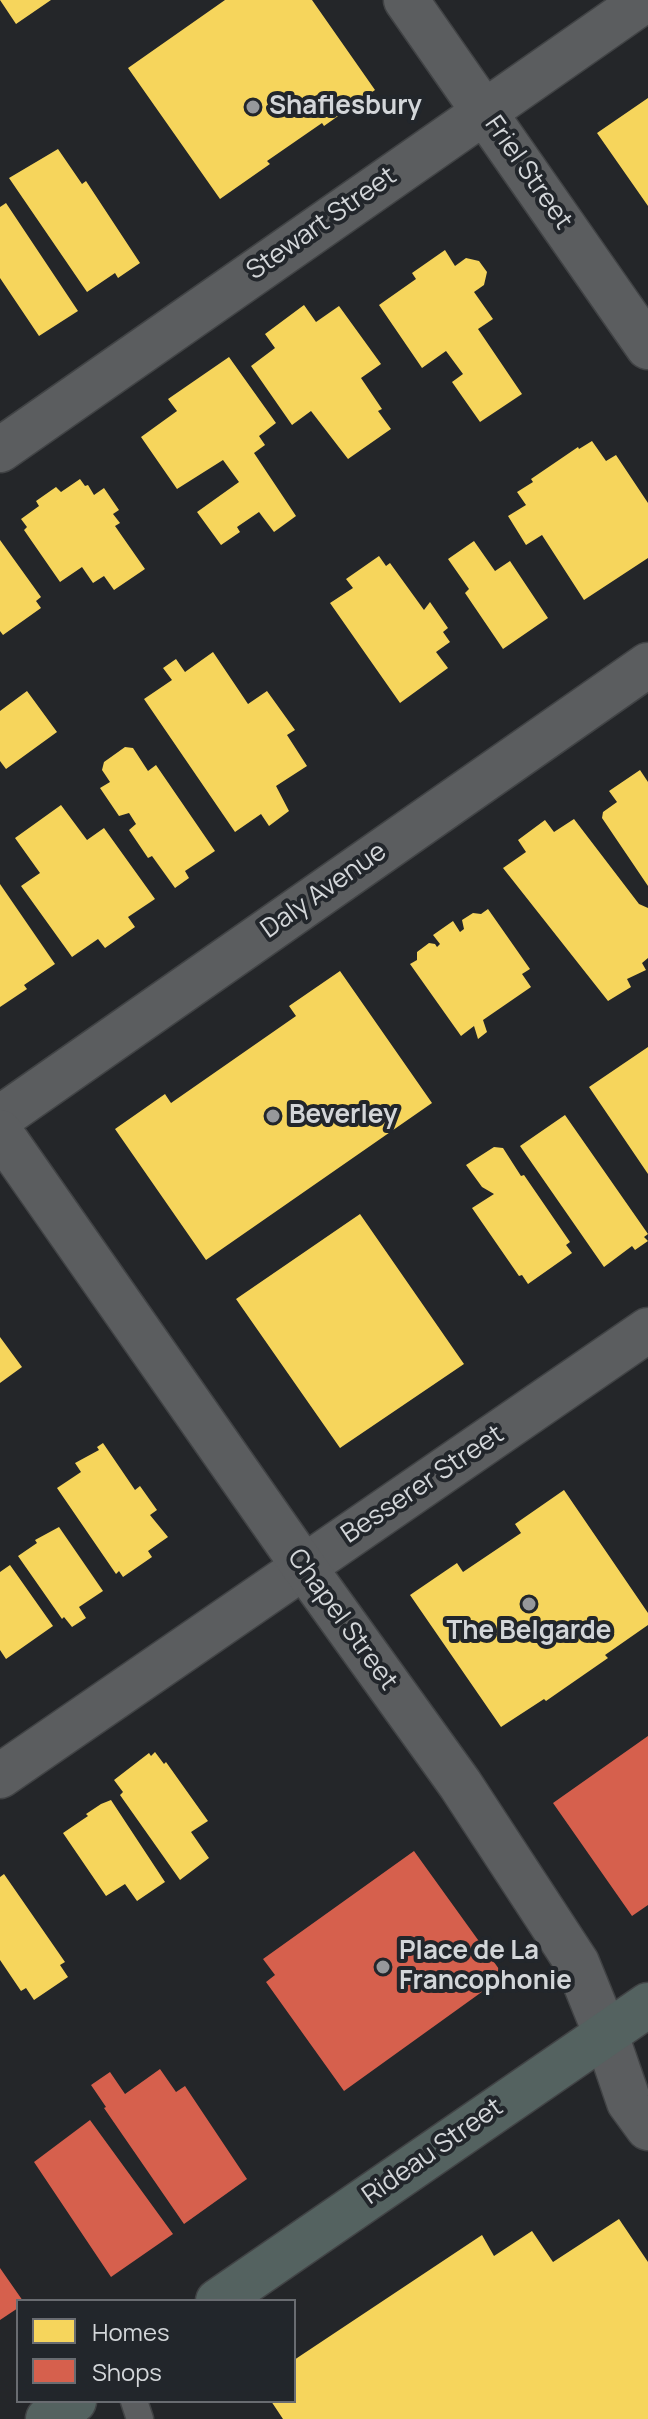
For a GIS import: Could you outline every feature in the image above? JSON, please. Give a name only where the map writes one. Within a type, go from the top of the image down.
[{"type":"main road","name":"Rideau Street","points":[[221,2299],[648,2005]]},
{"type":"main road","points":[[48,2419],[71,2403]]},
{"type":"street","name":"Friel Street","points":[[406,0],[648,347]]},
{"type":"street","name":"Stewart Street","points":[[0,450],[645,0]]},
{"type":"street","name":"Daly Avenue","points":[[0,1118],[648,665]]},
{"type":"street","name":"Chapel Street","points":[[0,1132],[460,1784],[569,1950],[605,2032],[629,2102],[648,2128]]},
{"type":"street","name":"Besserer Street","points":[[0,1776],[648,1330]]},
{"type":"building: Homes","points":[[0,0],[51,0],[16,24]]},
{"type":"building: Homes","name":"Shaflesbury","points":[[225,0],[312,0],[375,90],[267,161],[270,164],[220,199],[128,68]]},
{"type":"building: Homes","points":[[648,98],[648,206],[597,133]]},
{"type":"building: Homes","points":[[58,149],[82,184],[86,181],[140,263],[118,278],[115,273],[87,292],[9,178]]},
{"type":"building: Homes","points":[[6,203],[78,311],[39,336],[0,278],[0,207]]},
{"type":"building: Homes","points":[[445,250],[455,266],[466,258],[479,261],[487,272],[484,285],[474,292],[493,319],[478,329],[522,394],[480,422],[452,382],[463,374],[446,351],[422,368],[379,305],[416,279],[412,273]]},
{"type":"building: Homes","points":[[304,305],[316,322],[339,306],[381,364],[361,378],[391,429],[348,459],[311,411],[292,425],[251,366],[275,348],[265,334]]},
{"type":"building: Homes","points":[[229,357],[276,423],[259,436],[265,445],[254,453],[296,516],[274,532],[259,512],[237,527],[240,532],[221,545],[197,512],[239,482],[223,460],[177,489],[141,437],[177,411],[168,399]]},
{"type":"building: Homes","points":[[592,441],[606,461],[616,455],[648,503],[648,558],[584,600],[542,535],[526,545],[508,516],[526,505],[517,492],[533,482],[531,479]]},
{"type":"building: Homes","points":[[80,479],[94,495],[104,488],[119,510],[113,514],[120,523],[115,526],[145,569],[114,590],[104,576],[93,583],[82,567],[60,582],[24,530],[27,527],[21,519],[39,506],[36,501],[56,487],[61,492]]},
{"type":"building: Homes","points":[[0,540],[41,597],[36,601],[41,608],[3,635],[0,631]]},
{"type":"building: Homes","points":[[474,541],[495,571],[510,561],[548,618],[503,649],[465,593],[469,589],[448,559]]},
{"type":"building: Homes","points":[[379,556],[386,566],[390,563],[424,610],[430,602],[448,628],[443,632],[450,642],[436,652],[448,668],[400,703],[330,603],[353,588],[346,579]]},
{"type":"building: Homes","points":[[213,652],[248,704],[267,691],[295,730],[287,735],[307,766],[276,786],[289,811],[269,826],[261,814],[235,832],[144,699],[172,680],[163,668],[176,659],[185,672]]},
{"type":"building: Homes","points":[[27,691],[57,732],[6,769],[0,761],[0,711]]},
{"type":"building: Homes","points":[[125,747],[133,748],[148,771],[156,765],[215,851],[185,871],[189,878],[175,888],[152,856],[148,858],[129,830],[136,824],[129,813],[119,816],[100,788],[110,782],[102,770],[104,762]]},
{"type":"building: Homes","points":[[640,770],[648,782],[648,886],[602,818],[603,812],[617,802],[609,791]]},
{"type":"building: Homes","points":[[61,805],[87,840],[104,828],[155,899],[128,917],[135,927],[105,948],[98,939],[72,957],[21,886],[40,873],[15,838]]},
{"type":"building: Homes","points":[[574,819],[639,904],[648,908],[648,958],[642,963],[646,970],[627,979],[631,987],[608,1001],[503,868],[526,852],[518,840],[545,820],[554,832]]},
{"type":"building: Homes","points":[[0,884],[55,964],[24,985],[27,989],[0,1007]]},
{"type":"building: Homes","points":[[488,909],[530,969],[522,974],[531,987],[483,1020],[487,1032],[478,1039],[474,1026],[461,1036],[410,964],[417,960],[417,952],[429,943],[437,947],[440,944],[433,935],[453,921],[460,932],[464,929],[462,920]]},
{"type":"building: Homes","name":"Beverley","points":[[340,971],[432,1103],[206,1260],[115,1129],[165,1094],[171,1103],[296,1016],[289,1006]]},
{"type":"building: Homes","points":[[648,1047],[648,1174],[589,1087]]},
{"type":"building: Homes","points":[[565,1115],[648,1234],[644,1237],[648,1241],[635,1250],[632,1246],[604,1267],[520,1146]]},
{"type":"building: Homes","points":[[494,1147],[503,1148],[570,1242],[566,1245],[572,1253],[528,1284],[522,1275],[519,1276],[472,1208],[494,1194],[482,1187],[466,1165]]},
{"type":"building: Homes","points":[[360,1214],[464,1364],[340,1448],[236,1299]]},
{"type":"building: Homes","points":[[0,1337],[22,1367],[0,1383]]},
{"type":"building: Homes","points":[[103,1443],[135,1490],[140,1486],[157,1510],[150,1515],[168,1537],[148,1551],[152,1557],[123,1577],[119,1571],[116,1574],[57,1488],[81,1472],[75,1463],[99,1450],[97,1447]]},
{"type":"building: Homes","name":"The Belgarde","points":[[564,1490],[648,1613],[648,1625],[605,1655],[608,1658],[546,1701],[544,1699],[501,1727],[410,1595],[457,1563],[463,1572],[521,1533],[515,1524]]},
{"type":"building: Homes","points":[[59,1527],[103,1591],[79,1607],[86,1618],[72,1627],[64,1617],[62,1619],[18,1556],[37,1543],[35,1540]]},
{"type":"building: Homes","points":[[10,1565],[53,1626],[6,1659],[0,1650],[0,1572]]},
{"type":"building: Homes","points":[[155,1752],[164,1764],[166,1762],[208,1821],[191,1832],[209,1858],[180,1880],[120,1795],[123,1792],[114,1780],[149,1753],[151,1756]]},
{"type":"building: Homes","points":[[111,1800],[165,1882],[137,1901],[125,1884],[106,1896],[63,1833],[88,1816],[86,1814]]},
{"type":"building: Homes","points":[[4,1874],[65,1962],[60,1965],[68,1977],[34,2000],[26,1988],[21,1991],[0,1960],[0,1877]]},
{"type":"building: Homes","points":[[619,2219],[648,2262],[648,2419],[283,2419],[272,2403],[296,2403],[296,2359],[482,2235],[494,2256],[532,2231],[553,2262]]},
{"type":"building: Shops","points":[[648,1736],[648,1905],[632,1916],[553,1803]]},
{"type":"building: Shops","name":"Place de La Francophonie","points":[[414,1851],[504,1976],[344,2091],[266,1982],[275,1975],[263,1959]]},
{"type":"building: Shops","points":[[160,2069],[176,2092],[185,2086],[247,2179],[184,2224],[91,2085],[110,2072],[125,2094]]},
{"type":"building: Shops","points":[[90,2120],[173,2234],[111,2277],[34,2162]]},
{"type":"building: Shops","points":[[0,2268],[22,2299],[16,2299],[16,2309],[0,2320]]},
{"type":"place","name":"Shaflesbury","points":[[253,107]]},
{"type":"place","name":"Beverley","points":[[273,1116]]},
{"type":"place","name":"The Belgarde","points":[[529,1604]]},
{"type":"place","name":"Place de La Francophonie","points":[[383,1967]]}]
